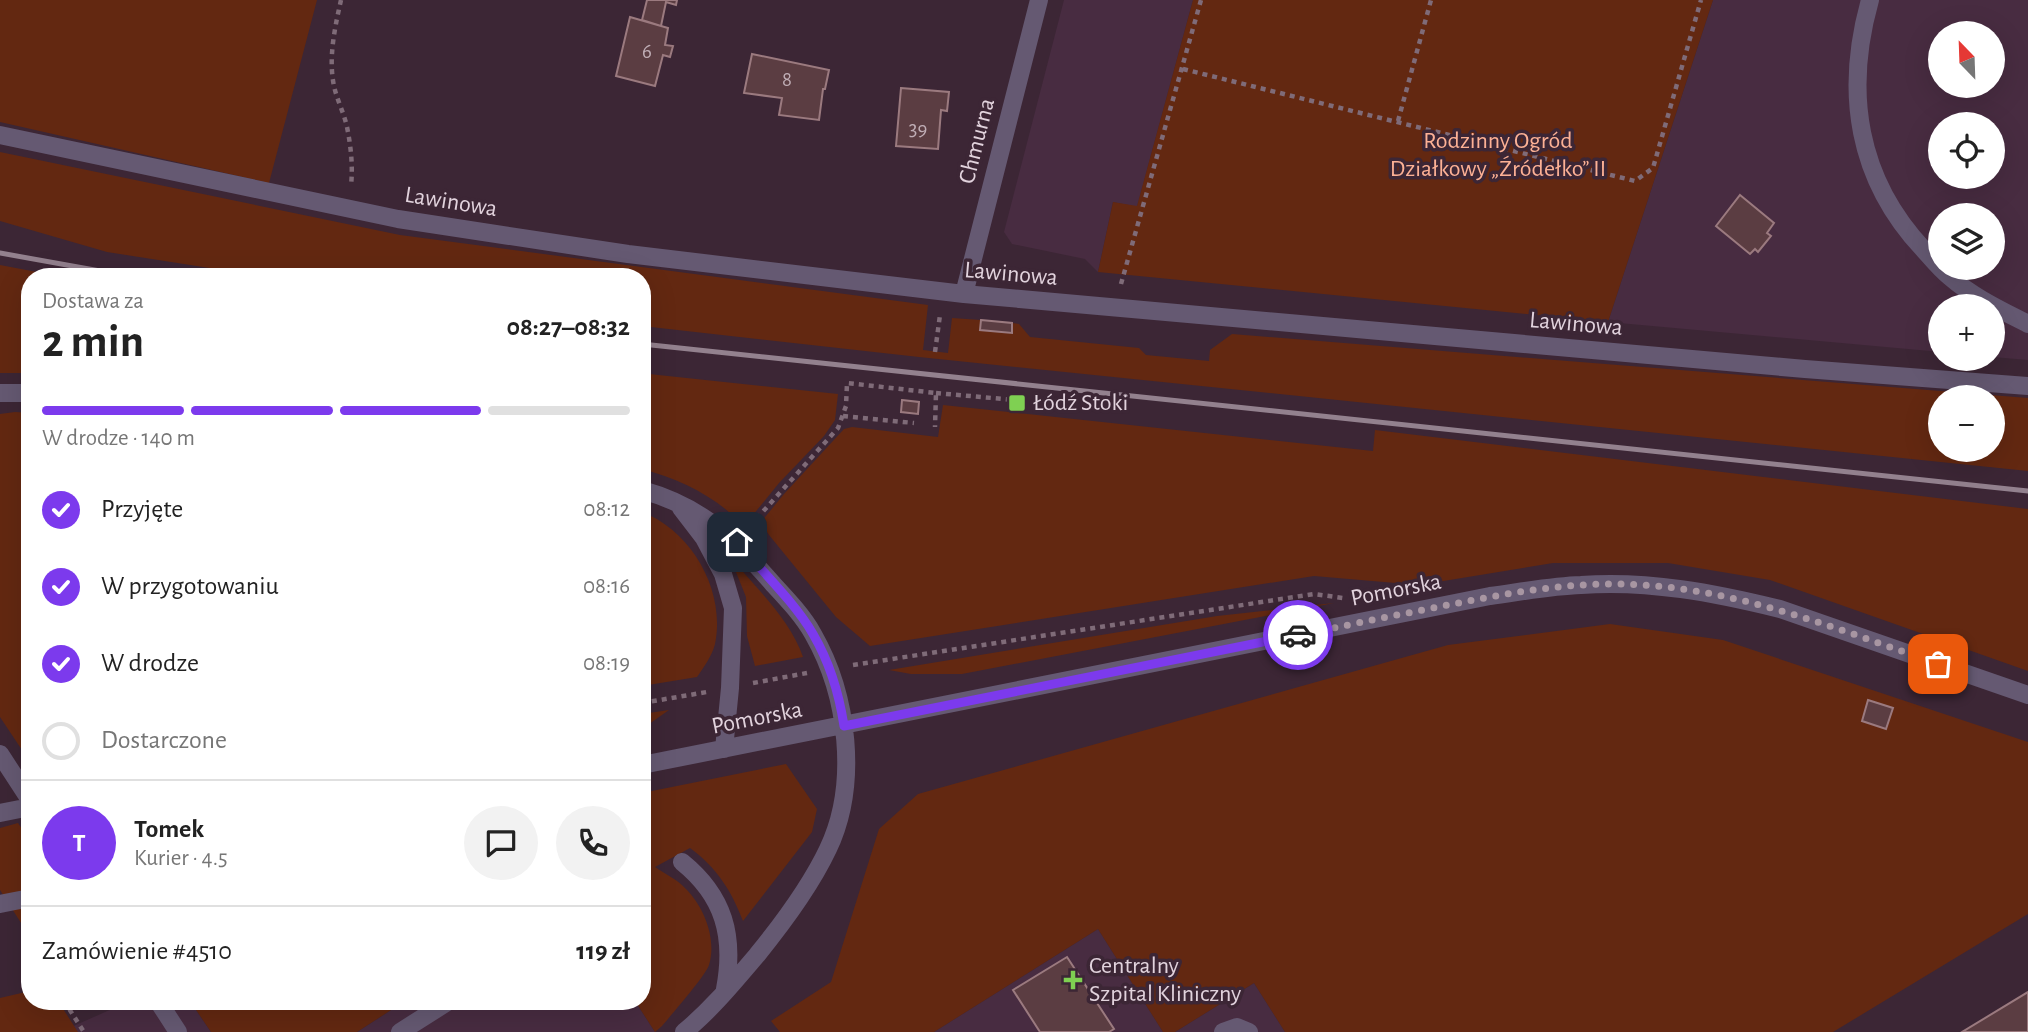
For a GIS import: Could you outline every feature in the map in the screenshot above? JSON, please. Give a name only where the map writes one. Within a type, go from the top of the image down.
[{"type":"street","name":"Chmurna","points":[[964,294],[1039,0]]},
{"type":"street","points":[[1870,0],[1862,29],[1856,72],[1859,117],[1867,157],[1885,198],[1911,236],[1949,276],[1985,302],[2028,324]]},
{"type":"street","name":"Lawinowa","points":[[0,135],[398,219],[628,254],[964,294],[1805,369],[2028,386]]},
{"type":"street","points":[[0,393],[21,393]]},
{"type":"street","points":[[651,493],[676,502],[711,520],[737,542],[812,632],[830,668],[840,698],[844,726],[840,813],[829,847],[810,881],[772,936],[724,993],[684,1032]]},
{"type":"street","points":[[676,502],[704,538],[723,574],[733,608],[730,688],[724,749]]},
{"type":"street","name":"Pomorska","points":[[651,763],[1477,599],[1583,584],[1662,587],[1751,602],[2028,695]]},
{"type":"street","points":[[0,754],[21,786]]},
{"type":"street","points":[[0,813],[21,809]]},
{"type":"street","points":[[682,862],[698,876],[710,892],[720,908],[726,926],[729,969],[724,993]]},
{"type":"street","points":[[0,904],[21,900]]},
{"type":"street","points":[[164,1010],[178,1032]]},
{"type":"street","points":[[400,1032],[435,1010]]},
{"type":"street","points":[[1223,1032],[1237,1027],[1249,1032]]},
{"type":"path","points":[[341,0],[332,60],[334,85],[346,126],[353,166],[349,208]]},
{"type":"path","points":[[1115,308],[1201,0]]},
{"type":"path","points":[[1398,121],[1431,0]]},
{"type":"path","points":[[1183,69],[1635,181],[1653,167],[1701,0]]},
{"type":"path","points":[[737,542],[838,428],[843,416],[847,383],[1026,401]]},
{"type":"path","points":[[935,427],[936,393]]},
{"type":"path","points":[[843,416],[914,423]]},
{"type":"path","points":[[651,701],[830,668],[1314,594],[1356,600]]},
{"type":"path","points":[[70,1010],[84,1032]]},
{"type":"shaded area","points":[[1064,0],[1193,0],[1137,207],[1113,202],[1098,272],[1085,259],[1012,244],[1004,232]]},
{"type":"shaded area","points":[[1713,0],[2028,0],[2028,360],[2005,358],[2005,294],[1928,294],[1928,351],[1608,322]]},
{"type":"shaded area","name":"Centralny Szpital Kliniczny","points":[[1098,929],[1163,1032],[934,1032]]},
{"type":"shaded area","name":"Centralny Szpital Kliniczny","points":[[1254,983],[1285,1032],[1175,1032]]},
{"type":"shaded area","points":[[110,1010],[196,1010],[211,1032],[60,1032]]},
{"type":"shaded area","points":[[391,1010],[641,1010],[655,1032],[357,1032]]},
{"type":"green space","points":[[0,0],[317,0],[269,183],[0,122]]},
{"type":"green space","name":"Rodzinny Ogród Działkowy „Źródełko” II","points":[[1193,0],[1713,0],[1608,322],[1098,272],[1113,202],[1137,206]]},
{"type":"green space","points":[[0,152],[400,235],[649,268],[210,268],[107,252],[0,221]]},
{"type":"green space","points":[[0,265],[21,269],[21,373],[0,373]]},
{"type":"green space","points":[[651,268],[928,305],[923,350],[948,353],[952,318],[981,320],[980,329],[1012,332],[1012,323],[1019,324],[1030,337],[1139,348],[1146,355],[1209,361],[1210,350],[1232,334],[1928,390],[1928,461],[651,327]]},
{"type":"green space","points":[[651,374],[838,394],[835,420],[824,436],[779,483],[744,526],[710,498],[671,478],[651,472]]},
{"type":"green space","points":[[2005,396],[2028,398],[2028,471],[1940,462],[2005,462]]},
{"type":"green space","points":[[943,405],[1373,451],[1375,430],[2028,509],[2028,671],[1770,580],[1668,563],[1553,563],[1419,585],[1314,576],[870,646],[836,617],[761,522],[844,429],[852,427],[938,437]]},
{"type":"green space","points":[[21,412],[21,748],[0,717],[0,414]]},
{"type":"green space","points":[[651,516],[676,533],[690,548],[710,584],[717,624],[715,644],[697,677],[651,685]]},
{"type":"green space","points":[[730,557],[781,617],[803,657],[755,666],[747,636],[746,597]]},
{"type":"green space","points":[[1334,603],[962,674],[911,674],[889,670],[1217,616]]},
{"type":"green space","points":[[1610,624],[1723,640],[2028,742],[2028,914],[1833,1032],[1285,1032],[1254,983],[1175,1032],[1163,1032],[1098,929],[934,1032],[780,1032],[771,1021],[831,982],[879,829],[918,794],[1448,645]]},
{"type":"green space","points":[[669,710],[651,723],[651,713]]},
{"type":"green space","points":[[786,764],[817,809],[812,832],[743,921],[722,880],[708,863],[690,848],[655,867],[679,882],[698,905],[710,934],[711,955],[707,970],[655,1032],[641,1010],[651,1010],[651,791]]},
{"type":"green space","points":[[18,823],[21,828],[21,923],[0,890],[0,828]]},
{"type":"green space","points":[[21,993],[21,1010],[64,1010],[78,1032],[0,1032],[0,998]]},
{"type":"green space","points":[[196,1010],[391,1010],[357,1032],[211,1032]]},
{"type":"building","points":[[647,0],[677,0],[676,5],[666,2],[661,26],[642,20]]},
{"type":"building","points":[[630,17],[668,28],[665,45],[673,46],[670,57],[663,55],[655,86],[616,76]]},
{"type":"building","points":[[752,54],[829,70],[823,89],[819,120],[779,115],[782,98],[744,93]]},
{"type":"building","points":[[901,88],[949,92],[947,111],[941,110],[938,149],[896,146]]},
{"type":"building","points":[[1740,195],[1774,223],[1767,233],[1771,236],[1758,252],[1755,249],[1750,254],[1716,226]]},
{"type":"building","points":[[981,320],[1012,323],[1012,333],[980,330]]},
{"type":"building","points":[[902,400],[919,402],[918,414],[901,412]]},
{"type":"building","points":[[1868,700],[1893,708],[1886,729],[1862,721]]},
{"type":"building","points":[[1067,957],[1114,1029],[1109,1032],[1040,1032],[1013,990]]},
{"type":"building","points":[[2028,992],[2028,1032],[1962,1032]]},
{"type":"railway","points":[[0,253],[83,268]]},
{"type":"railway","points":[[651,345],[2028,491]]},
{"type":"way so far","points":[[1298,635],[1523,591],[1583,584],[1623,584],[1692,591],[1751,602],[1938,664]]},
{"type":"place","name":"Łódź Stoki","points":[[1017,403]]},
{"type":"place","name":"Centralny Szpital Kliniczny","points":[[1073,980]]},
{"type":"route","points":[[737,542],[812,632],[830,668],[840,698],[844,726],[1298,635]]}]
